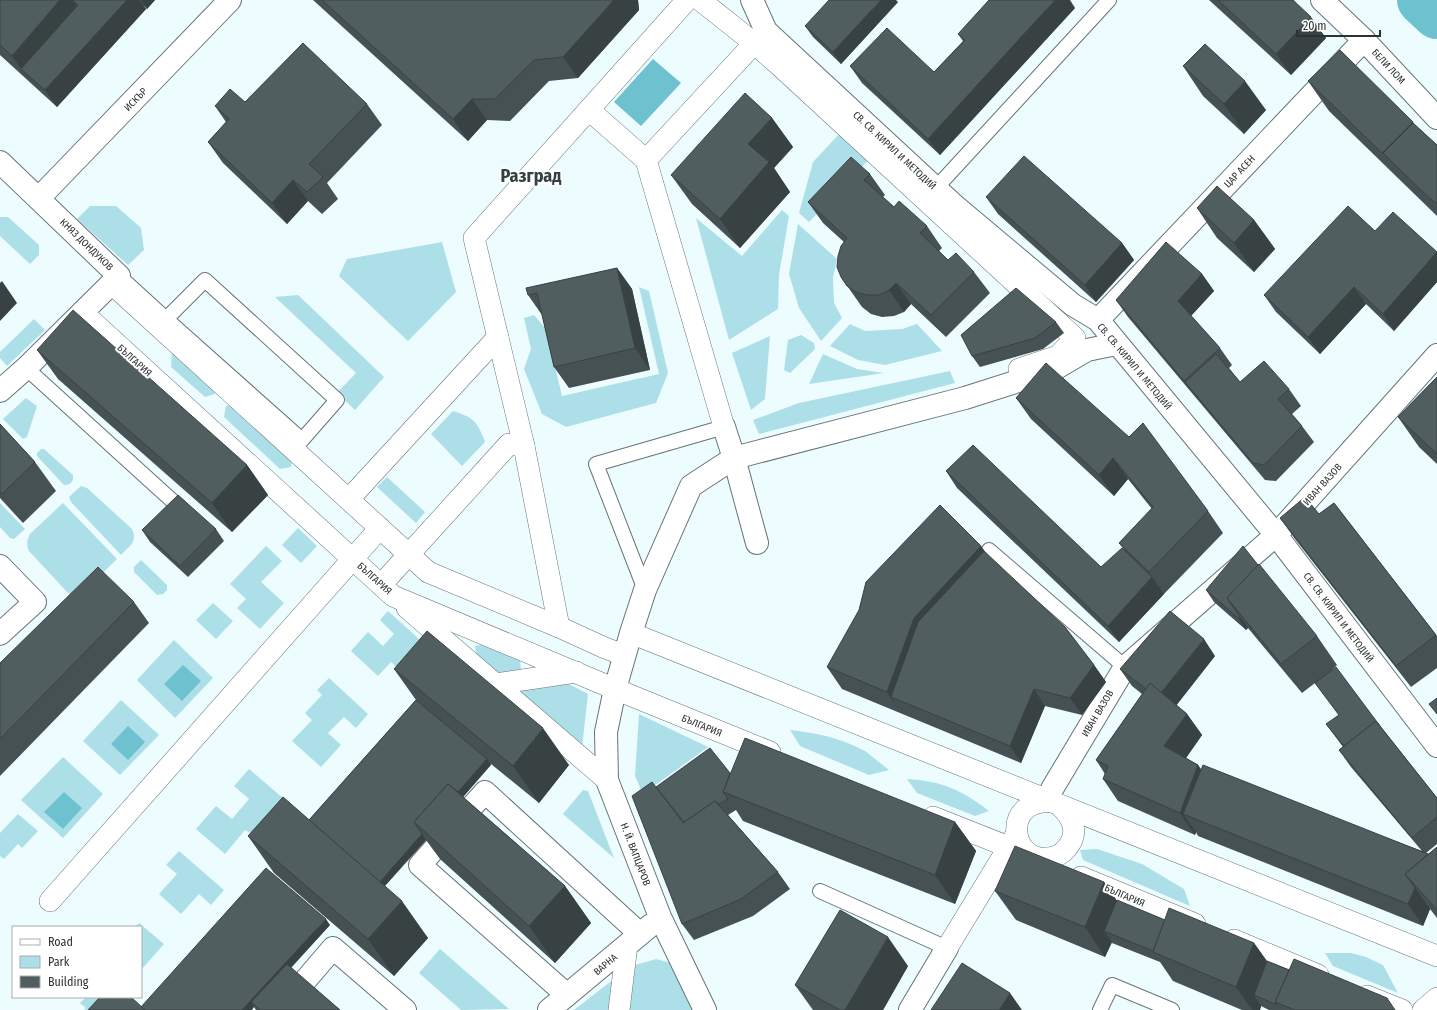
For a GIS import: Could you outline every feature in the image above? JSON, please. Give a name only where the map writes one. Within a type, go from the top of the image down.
[{"type":"street","name":"ИСКЪР","points":[[39,198],[230,0]]},
{"type":"street","points":[[558,627],[524,446],[474,238],[687,0]]},
{"type":"street","points":[[700,0],[760,37],[843,124],[1075,338],[1058,356],[1020,369]]},
{"type":"street","name":"СВ. СВ. КИРИЛ И МЕТОДИЙ","points":[[752,0],[760,37],[1073,305],[1098,320],[1116,344],[1276,535],[1437,746]]},
{"type":"street","name":"БЕЛИ ЛОМ","points":[[1322,0],[1364,40],[1437,118]]},
{"type":"street","points":[[646,160],[760,37]]},
{"type":"street","name":"ЦАР АСЕН","points":[[1098,320],[1364,40]]},
{"type":"street","points":[[589,110],[646,160],[734,458],[757,544]]},
{"type":"street","points":[[0,162],[39,198]]},
{"type":"street","name":"КНЯЗ ДОНДУКОВ","points":[[0,391],[26,368],[116,280],[39,198]]},
{"type":"street","points":[[116,280],[309,463],[428,572],[624,655]]},
{"type":"street","name":"БЪЛГАРИЯ","points":[[82,312],[387,590],[615,690],[790,760]]},
{"type":"street","points":[[349,499],[498,337]]},
{"type":"street","name":"Н. Й. ВАПЦАРОВ","points":[[705,1010],[660,917],[607,780],[606,732],[624,655],[645,590],[691,486],[734,458],[965,398],[1053,370],[1087,350],[1116,344]]},
{"type":"street","name":"ИВАН ВАЗОВ","points":[[1050,799],[1125,667],[1276,535],[1437,355]]},
{"type":"street","points":[[524,446],[509,444],[409,555],[387,590],[607,780]]},
{"type":"street","points":[[50,901],[380,528]]},
{"type":"street","points":[[0,567],[35,602],[0,634]]},
{"type":"street","points":[[631,633],[1050,799],[1437,956]]},
{"type":"street","points":[[496,684],[576,672]]},
{"type":"street","points":[[568,995],[420,864],[485,792],[633,939],[619,1010]]},
{"type":"street","points":[[910,1010],[1013,841],[1016,825],[1025,808],[1034,803],[1050,799],[1068,812],[1074,832],[1071,843],[1064,851],[1055,857],[1034,857]]},
{"type":"street","name":"БЪЛГАРИЯ","points":[[914,809],[1013,841],[1034,857],[1402,1010]]},
{"type":"street","name":"ВАРНА","points":[[549,1010],[660,917]]},
{"type":"street","points":[[280,1010],[333,948],[405,1010]]},
{"type":"street","points":[[1423,1010],[1437,998]]},
{"type":"lane","points":[[936,188],[1109,0]]},
{"type":"lane","points":[[116,280],[166,319],[302,440],[337,400],[205,280],[166,319]]},
{"type":"lane","points":[[26,368],[178,506]]},
{"type":"lane","points":[[645,590],[596,464],[724,427]]},
{"type":"lane","points":[[989,550],[1125,667]]},
{"type":"lane","points":[[820,891],[947,948]]},
{"type":"lane","points":[[1100,1010],[1112,986],[1172,1010]]},
{"type":"green space","points":[[843,130],[872,156],[809,222],[799,213],[813,162]]},
{"type":"green space","points":[[90,206],[116,206],[141,228],[144,250],[128,265],[77,219]]},
{"type":"green space","points":[[782,210],[789,216],[779,275],[778,309],[729,340],[696,218],[742,256]]},
{"type":"green space","points":[[0,217],[8,217],[39,245],[39,255],[30,264],[0,236]]},
{"type":"green space","points":[[798,224],[837,259],[833,278],[834,303],[842,318],[821,341],[799,308],[789,274]]},
{"type":"green space","points":[[442,242],[456,292],[408,341],[339,276],[347,259]]},
{"type":"green space","points":[[639,287],[649,291],[668,373],[656,403],[566,427],[542,414],[524,369],[531,349],[524,318],[534,315],[546,329],[562,396],[659,374]]},
{"type":"green space","points":[[298,295],[384,377],[355,410],[337,393],[356,373],[275,297]]},
{"type":"green space","points":[[34,319],[45,330],[7,366],[0,358],[0,352]]},
{"type":"green space","points":[[850,324],[865,331],[902,329],[917,324],[942,351],[885,365],[858,360],[830,346]]},
{"type":"green space","points":[[801,335],[814,343],[815,349],[790,373],[784,370],[788,340]]},
{"type":"green space","points":[[770,336],[765,399],[751,410],[732,353]]},
{"type":"green space","points":[[172,350],[217,385],[215,394],[205,397],[171,367]]},
{"type":"green space","points":[[823,354],[857,369],[884,373],[809,384]]},
{"type":"green space","points":[[950,371],[955,383],[759,434],[753,420],[799,403]]},
{"type":"green space","points":[[26,398],[37,406],[27,437],[23,439],[3,419]]},
{"type":"green space","points":[[236,404],[293,456],[291,467],[280,469],[224,417],[226,406]]},
{"type":"green space","points":[[453,411],[474,421],[480,429],[485,442],[462,466],[431,434]]},
{"type":"green space","points":[[41,449],[44,449],[73,475],[73,480],[71,483],[64,485],[37,456],[37,453]]},
{"type":"green space","points":[[387,477],[425,512],[416,523],[377,487]]},
{"type":"green space","points":[[81,486],[87,488],[132,529],[134,537],[132,544],[121,555],[71,502],[69,497]]},
{"type":"green space","points":[[0,503],[25,529],[14,539],[10,538],[0,527]]},
{"type":"green space","points":[[63,503],[117,559],[83,592],[72,595],[67,592],[29,551],[27,544],[30,534]]},
{"type":"green space","points":[[298,528],[317,546],[301,563],[282,545]]},
{"type":"green space","points":[[266,546],[282,561],[261,582],[284,603],[260,629],[237,608],[246,599],[230,584]]},
{"type":"green space","points":[[141,560],[167,585],[167,590],[163,594],[157,595],[134,572],[134,567]]},
{"type":"green space","points":[[213,603],[233,621],[216,639],[196,620]]},
{"type":"green space","points":[[388,611],[430,649],[398,668],[391,662],[378,676],[351,651],[368,632],[383,646],[394,634],[380,620]]},
{"type":"green space","points":[[174,640],[213,678],[175,718],[137,680]]},
{"type":"green space","points":[[484,644],[520,659],[521,670],[498,673],[477,657],[475,646]]},
{"type":"green space","points":[[329,678],[368,714],[356,728],[344,717],[328,733],[341,745],[321,767],[292,741],[312,720],[305,713],[322,695],[317,690]]},
{"type":"green space","points":[[563,681],[588,694],[582,747],[510,687]]},
{"type":"green space","points":[[121,700],[159,735],[120,775],[83,741]]},
{"type":"green space","points":[[639,714],[708,747],[643,794],[635,776]]},
{"type":"green space","points":[[790,730],[838,739],[856,746],[865,751],[889,770],[869,775],[800,746]]},
{"type":"green space","points":[[63,757],[103,794],[63,838],[21,800]]},
{"type":"green space","points":[[249,769],[290,804],[253,835],[245,830],[225,854],[196,829],[216,806],[232,819],[249,799],[234,786]]},
{"type":"green space","points":[[907,779],[941,784],[970,797],[989,811],[975,816],[917,793]]},
{"type":"green space","points":[[583,790],[588,791],[614,858],[563,814]]},
{"type":"green space","points":[[18,814],[38,831],[22,848],[18,844],[4,859],[0,856],[0,833]]},
{"type":"green space","points":[[1097,849],[1142,864],[1184,889],[1190,906],[1083,860],[1080,850]]},
{"type":"green space","points":[[179,851],[224,890],[211,905],[199,894],[181,914],[159,894],[177,874],[166,865]]},
{"type":"green space","points":[[139,923],[164,944],[142,969],[142,926],[136,926]]},
{"type":"green space","points":[[440,949],[509,1009],[461,1010],[419,973]]},
{"type":"green space","points":[[1325,953],[1351,953],[1366,957],[1383,965],[1398,993],[1333,966]]},
{"type":"green space","points":[[656,959],[678,965],[702,1010],[626,1010],[632,966]]},
{"type":"green space","points":[[618,976],[613,1010],[574,1010]]},
{"type":"green space","points":[[85,998],[118,998],[108,1010],[84,1010],[86,1008],[80,1003]]},
{"type":"shaded area","points":[[653,59],[681,83],[641,126],[614,102]]},
{"type":"shaded area","points":[[183,665],[201,681],[182,701],[164,684]]},
{"type":"shaded area","points":[[128,726],[145,742],[128,760],[111,744]]},
{"type":"shaded area","points":[[64,792],[82,808],[63,829],[44,812]]},
{"type":"building","points":[[0,0],[60,0],[12,56],[0,45]]},
{"type":"building","points":[[72,0],[127,0],[45,90],[21,69],[78,5]]},
{"type":"building","points":[[322,0],[614,0],[563,57],[534,60],[495,99],[472,99],[453,119]]},
{"type":"building","points":[[829,0],[881,0],[833,52],[805,26]]},
{"type":"building","points":[[989,0],[1055,0],[928,139],[850,66],[887,28],[934,72],[965,40],[958,34]]},
{"type":"building","points":[[1218,0],[1293,0],[1311,17],[1276,54]]},
{"type":"building","points":[[303,43],[367,104],[309,164],[323,177],[307,192],[293,180],[272,203],[208,142],[229,119],[215,106],[230,89],[245,102]]},
{"type":"building","points":[[1205,44],[1245,81],[1224,104],[1183,66]]},
{"type":"building","points":[[1340,50],[1413,122],[1382,153],[1308,81]]},
{"type":"building","points":[[745,93],[772,118],[748,144],[769,162],[720,219],[671,175]]},
{"type":"building","points":[[1413,123],[1437,145],[1437,204],[1383,153]]},
{"type":"building","points":[[1024,156],[1122,243],[1085,285],[986,197]]},
{"type":"building","points":[[851,157],[870,174],[864,180],[894,207],[899,201],[927,226],[920,233],[948,260],[956,253],[974,272],[931,315],[896,283],[889,290],[879,295],[867,295],[856,292],[847,286],[841,277],[837,267],[838,256],[841,246],[847,238],[808,202]]},
{"type":"building","points":[[1217,186],[1254,220],[1234,243],[1197,208]]},
{"type":"building","points":[[1348,206],[1375,231],[1393,212],[1437,252],[1383,314],[1354,287],[1308,337],[1264,295]]},
{"type":"building","points":[[1166,242],[1202,274],[1178,301],[1220,348],[1184,381],[1116,300]]},
{"type":"building","points":[[617,268],[635,348],[554,367],[537,293],[528,295],[526,288]]},
{"type":"building","points":[[1016,288],[1056,322],[1035,338],[972,356],[961,335]]},
{"type":"building","points":[[73,310],[247,465],[212,503],[37,350]]},
{"type":"building","points":[[1216,354],[1240,382],[1264,361],[1289,389],[1278,399],[1302,426],[1264,465],[1253,463],[1185,382]]},
{"type":"building","points":[[1046,363],[1129,437],[1143,423],[1208,511],[1149,572],[1119,543],[1153,507],[1113,458],[1099,475],[1016,398]]},
{"type":"building","points":[[1437,377],[1437,454],[1398,417]]},
{"type":"building","points":[[0,424],[35,462],[2,494],[0,491]]},
{"type":"building","points":[[973,445],[1101,567],[1122,548],[1152,577],[1108,626],[946,471]]},
{"type":"building","points":[[178,495],[216,529],[180,566],[142,530]]},
{"type":"building","points":[[1305,497],[1319,514],[1334,503],[1436,635],[1396,666],[1280,518]]},
{"type":"building","points":[[940,505],[981,546],[914,618],[887,692],[827,667],[859,610],[866,582]]},
{"type":"building","points":[[1243,546],[1258,565],[1227,598],[1240,617],[1238,618],[1206,590]]},
{"type":"building","points":[[984,551],[1065,627],[1094,665],[1070,698],[1034,689],[1010,746],[891,697],[918,622]]},
{"type":"building","points":[[1259,564],[1317,636],[1281,664],[1227,598]]},
{"type":"building","points":[[98,567],[134,602],[0,739],[0,663]]},
{"type":"building","points":[[1170,611],[1204,639],[1161,693],[1150,683],[1146,689],[1120,669]]},
{"type":"building","points":[[427,631],[543,728],[513,766],[394,669]]},
{"type":"building","points":[[1336,667],[1380,726],[1376,721],[1344,746],[1326,724],[1339,715],[1315,683]]},
{"type":"building","points":[[1150,683],[1187,714],[1164,746],[1198,765],[1180,813],[1103,779],[1108,766],[1096,760]]},
{"type":"building","points":[[1437,698],[1437,714],[1429,704]]},
{"type":"building","points":[[416,700],[487,759],[458,792],[448,784],[414,822],[422,834],[380,882],[309,820]]},
{"type":"building","points":[[1376,721],[1437,798],[1437,817],[1412,838],[1339,750]]},
{"type":"building","points":[[745,738],[955,822],[935,875],[723,792]]},
{"type":"building","points":[[710,748],[730,773],[723,792],[728,799],[719,804],[715,801],[684,822],[656,787]]},
{"type":"building","points":[[1203,765],[1428,854],[1405,874],[1415,888],[1408,904],[1183,814]]},
{"type":"building","points":[[652,782],[683,823],[715,801],[778,872],[741,899],[682,924],[632,796]]},
{"type":"building","points":[[448,784],[565,886],[529,926],[414,822]]},
{"type":"building","points":[[283,797],[402,901],[368,939],[248,836]]},
{"type":"building","points":[[1015,846],[1104,882],[1085,927],[995,891]]},
{"type":"building","points":[[1437,847],[1437,910],[1405,874]]},
{"type":"building","points":[[266,868],[326,919],[242,1010],[145,1010],[141,1007]]},
{"type":"building","points":[[1117,900],[1165,920],[1153,951],[1104,931]]},
{"type":"building","points":[[1169,908],[1254,943],[1236,987],[1153,952]]},
{"type":"building","points":[[840,910],[888,937],[845,1010],[840,1010],[795,985]]},
{"type":"building","points":[[1294,959],[1387,998],[1395,1010],[1295,1010],[1275,1002]]},
{"type":"building","points":[[1267,961],[1289,970],[1275,1002],[1277,1005],[1254,995]]},
{"type":"building","points":[[962,963],[1010,993],[999,1010],[931,1010]]},
{"type":"building","points":[[287,964],[340,1010],[260,1010],[251,1002]]},
{"type":"building","points":[[99,998],[132,998],[145,1010],[88,1010]]},
{"type":"waterway","name":"БЕЛИ ЛОМ","points":[[1422,0],[1437,14]]},
{"type":"district","name":"Разград","points":[[531,176]]}]
